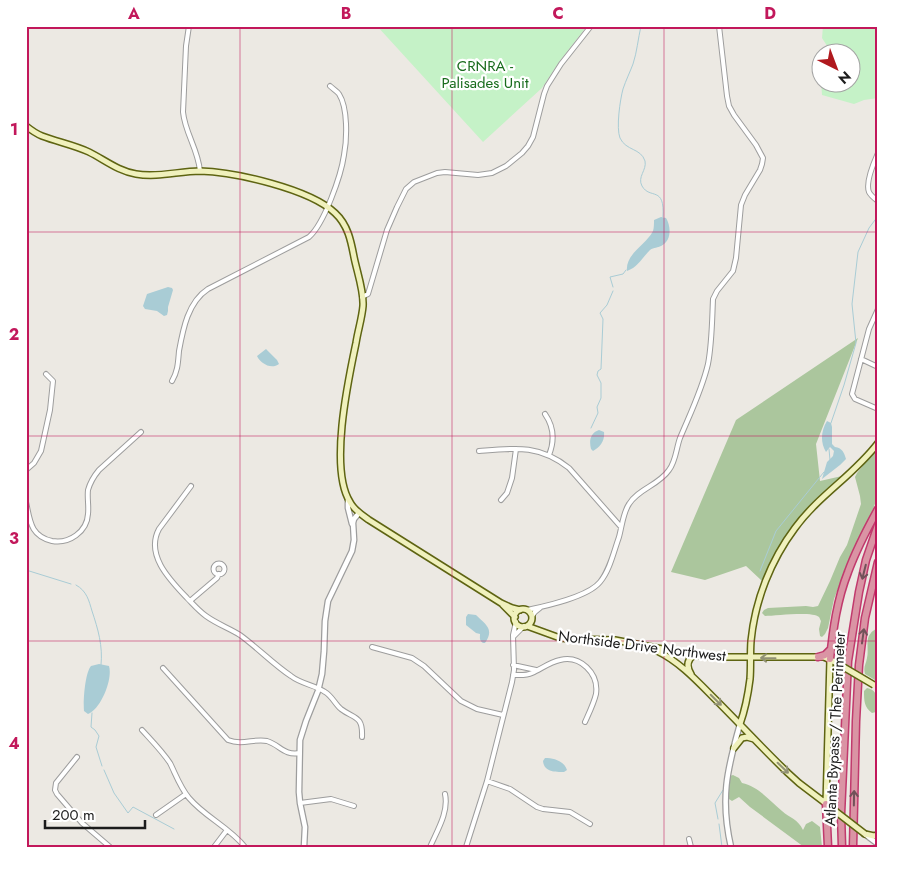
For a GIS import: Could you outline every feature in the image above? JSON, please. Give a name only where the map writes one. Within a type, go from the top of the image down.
[{"type":"highway","points":[[833,660],[831,648],[833,631],[845,580],[856,552],[878,509]]},
{"type":"highway","name":"Atlanta Bypass / The Perimeter","points":[[842,847],[841,814],[848,661],[859,592],[868,553],[878,525]]},
{"type":"highway","name":"Atlanta Bypass / The Perimeter","points":[[853,847],[859,665],[865,618],[878,562]]},
{"type":"highway","points":[[818,657],[827,653],[831,648]]},
{"type":"highway","points":[[828,805],[828,847]]},
{"type":"main road","points":[[26,126],[43,136],[90,152],[129,173],[144,176],[200,171],[224,173],[264,181],[328,206],[341,219],[347,231],[362,297],[361,317],[350,368],[341,432],[341,470],[348,500],[366,518],[501,603],[512,608],[527,610],[531,614],[531,622],[525,626],[518,625],[501,603]]},
{"type":"main road","points":[[740,724],[748,692],[753,630],[770,570],[782,547],[810,509],[858,465],[878,443]]},
{"type":"main road","points":[[515,620],[517,612],[520,610]]},
{"type":"main road","name":"Northside Drive Northwest","points":[[532,618],[538,626],[548,633]]},
{"type":"main road","name":"Northside Drive Northwest","points":[[525,626],[560,638],[615,640],[694,656],[818,657],[833,660],[876,686]]},
{"type":"main road","points":[[650,647],[671,658],[692,676],[796,780],[865,834],[878,835]]},
{"type":"main road","points":[[692,676],[688,664],[694,656]]},
{"type":"main road","points":[[828,805],[833,660]]},
{"type":"main road","points":[[734,748],[742,738],[755,739]]},
{"type":"street","points":[[189,26],[186,46],[183,112],[186,127],[198,155],[200,171]]},
{"type":"street","points":[[362,297],[369,292],[396,206],[406,189],[414,182],[437,173],[478,175],[492,173],[506,166],[522,153],[533,137],[547,86],[591,26]]},
{"type":"street","points":[[527,610],[586,593],[597,586],[604,577],[610,564],[625,511],[630,502],[638,494],[664,477],[673,464],[679,440],[696,401],[705,374],[710,351],[714,296],[732,274],[735,267],[742,202],[762,164],[759,149],[729,106],[719,26]]},
{"type":"street","points":[[172,381],[176,374],[180,349],[191,308],[198,298],[208,289],[309,237],[316,229],[328,206],[340,172],[346,140],[343,104],[338,92],[330,86]]},
{"type":"street","points":[[878,153],[868,187],[871,196],[878,201]]},
{"type":"street","points":[[878,309],[869,330],[852,395],[878,409]]},
{"type":"street","points":[[861,359],[878,367]]},
{"type":"street","points":[[26,470],[34,463],[41,451],[53,381],[46,374]]},
{"type":"street","points":[[545,414],[553,432],[553,445],[550,455]]},
{"type":"street","points":[[26,502],[29,521],[39,535],[56,541],[64,541],[75,536],[80,532],[89,513],[88,490],[95,475],[141,432]]},
{"type":"street","points":[[479,451],[516,449],[536,451],[560,460],[621,527]]},
{"type":"street","points":[[501,500],[507,493],[512,478],[516,449]]},
{"type":"street","points":[[191,486],[155,536],[156,555],[164,571],[175,586],[207,616],[240,635],[290,676],[329,694],[340,708],[357,718],[361,727],[362,737]]},
{"type":"street","points":[[304,847],[305,826],[300,803],[300,740],[319,688],[324,660],[326,608],[330,594],[352,551],[354,540],[348,500]]},
{"type":"street","points":[[352,525],[359,513]]},
{"type":"street","points":[[352,525],[358,520],[366,518]]},
{"type":"street","points":[[190,601],[218,578],[219,574]]},
{"type":"street","points":[[532,618],[535,612],[544,606]]},
{"type":"street","points":[[466,847],[487,781],[513,675],[515,620]]},
{"type":"street","points":[[513,638],[525,626]]},
{"type":"street","points":[[372,647],[412,658],[424,666],[461,701],[477,709],[503,715]]},
{"type":"street","points":[[513,675],[531,674],[536,670],[564,659],[575,661],[586,667],[594,677],[596,693],[585,722]]},
{"type":"street","points":[[513,666],[536,670]]},
{"type":"street","points":[[163,668],[228,740],[239,743],[266,741],[287,753],[300,753]]},
{"type":"street","points":[[730,847],[726,820],[725,791],[740,724]]},
{"type":"street","points":[[142,730],[169,763],[186,794],[245,847]]},
{"type":"street","points":[[77,757],[56,783],[55,790],[82,823],[110,847]]},
{"type":"street","points":[[487,781],[510,789],[537,806],[570,812],[590,824]]},
{"type":"street","points":[[156,815],[186,794]]},
{"type":"street","points":[[430,847],[444,815],[447,802],[445,794]]},
{"type":"street","points":[[300,803],[331,800],[354,806]]},
{"type":"street","points":[[214,847],[227,830]]},
{"type":"street","points":[[865,834],[878,844]]},
{"type":"street","points":[[689,839],[691,847]]},
{"type":"green space","name":"CRNRA - Palisades Unit","points":[[377,26],[587,26],[559,62],[542,88],[483,142]]},
{"type":"green space","points":[[823,26],[878,26],[878,98],[854,104],[822,95],[822,92],[862,92],[862,42],[825,42],[822,38]]},
{"type":"green space","points":[[858,338],[816,444],[820,481],[842,476],[813,502],[791,529],[773,559],[764,581],[746,566],[705,580],[671,572],[736,420]]},
{"type":"green space","points":[[878,447],[878,496],[834,599],[825,634],[822,637],[820,636],[821,621],[815,615],[765,616],[762,613],[768,608],[818,606],[847,545],[861,504],[855,477]]},
{"type":"green space","points":[[878,628],[878,680],[875,680],[865,674],[864,669],[868,655],[869,635]]},
{"type":"green space","points":[[867,688],[876,694],[878,704],[876,712],[872,713],[865,704],[864,691]]},
{"type":"green space","points":[[733,775],[739,778],[742,783],[764,794],[796,821],[803,830],[806,824],[812,821],[820,827],[822,847],[804,847],[739,797],[732,801],[729,799],[730,776]]},
{"type":"water","points":[[661,217],[666,218],[669,225],[670,233],[667,241],[665,244],[650,250],[637,265],[627,271],[629,260],[653,231],[654,220]]},
{"type":"water","points":[[168,287],[173,290],[167,315],[164,316],[157,311],[145,309],[143,306],[147,294]]},
{"type":"water","points":[[266,349],[279,364],[269,366],[261,361],[257,356]]},
{"type":"water","points":[[827,421],[831,423],[832,427],[832,444],[842,451],[846,459],[822,479],[827,462],[833,456],[834,451],[830,447],[826,452],[822,440],[823,429]]},
{"type":"water","points":[[599,430],[604,432],[604,438],[600,446],[593,451],[590,446],[590,440],[594,433]]},
{"type":"water","points":[[468,614],[476,615],[488,627],[489,634],[485,643],[481,641],[480,634],[466,625]]},
{"type":"water","points":[[99,664],[109,666],[108,686],[97,706],[88,714],[84,711],[86,681],[91,666]]},
{"type":"water","points":[[545,758],[564,764],[567,770],[561,772],[548,769],[544,765],[543,761]]},
{"type":"waterway","points":[[641,26],[634,59],[622,94],[618,128],[623,142],[643,157],[645,167],[641,183],[645,190],[656,195],[662,201],[663,217]]},
{"type":"waterway","points":[[831,423],[856,343],[852,304],[858,252],[869,228],[878,216]]},
{"type":"waterway","points":[[613,287],[610,277],[623,274],[626,270]]},
{"type":"waterway","points":[[591,428],[598,413],[597,407],[601,398],[601,383],[597,375],[601,369],[603,319],[600,313],[607,305],[613,291]]},
{"type":"waterway","points":[[829,449],[830,460]]},
{"type":"waterway","points":[[760,571],[776,531],[824,472]]},
{"type":"waterway","points":[[26,570],[71,584]]},
{"type":"waterway","points":[[76,585],[85,593],[90,604],[100,638],[101,665]]},
{"type":"waterway","points":[[92,713],[91,727],[99,736],[96,747],[102,766]]},
{"type":"waterway","points":[[104,770],[114,793],[128,813],[133,807],[174,829]]},
{"type":"waterway","points":[[718,819],[715,803],[723,790]]},
{"type":"waterway","points":[[719,824],[722,847]]}]
